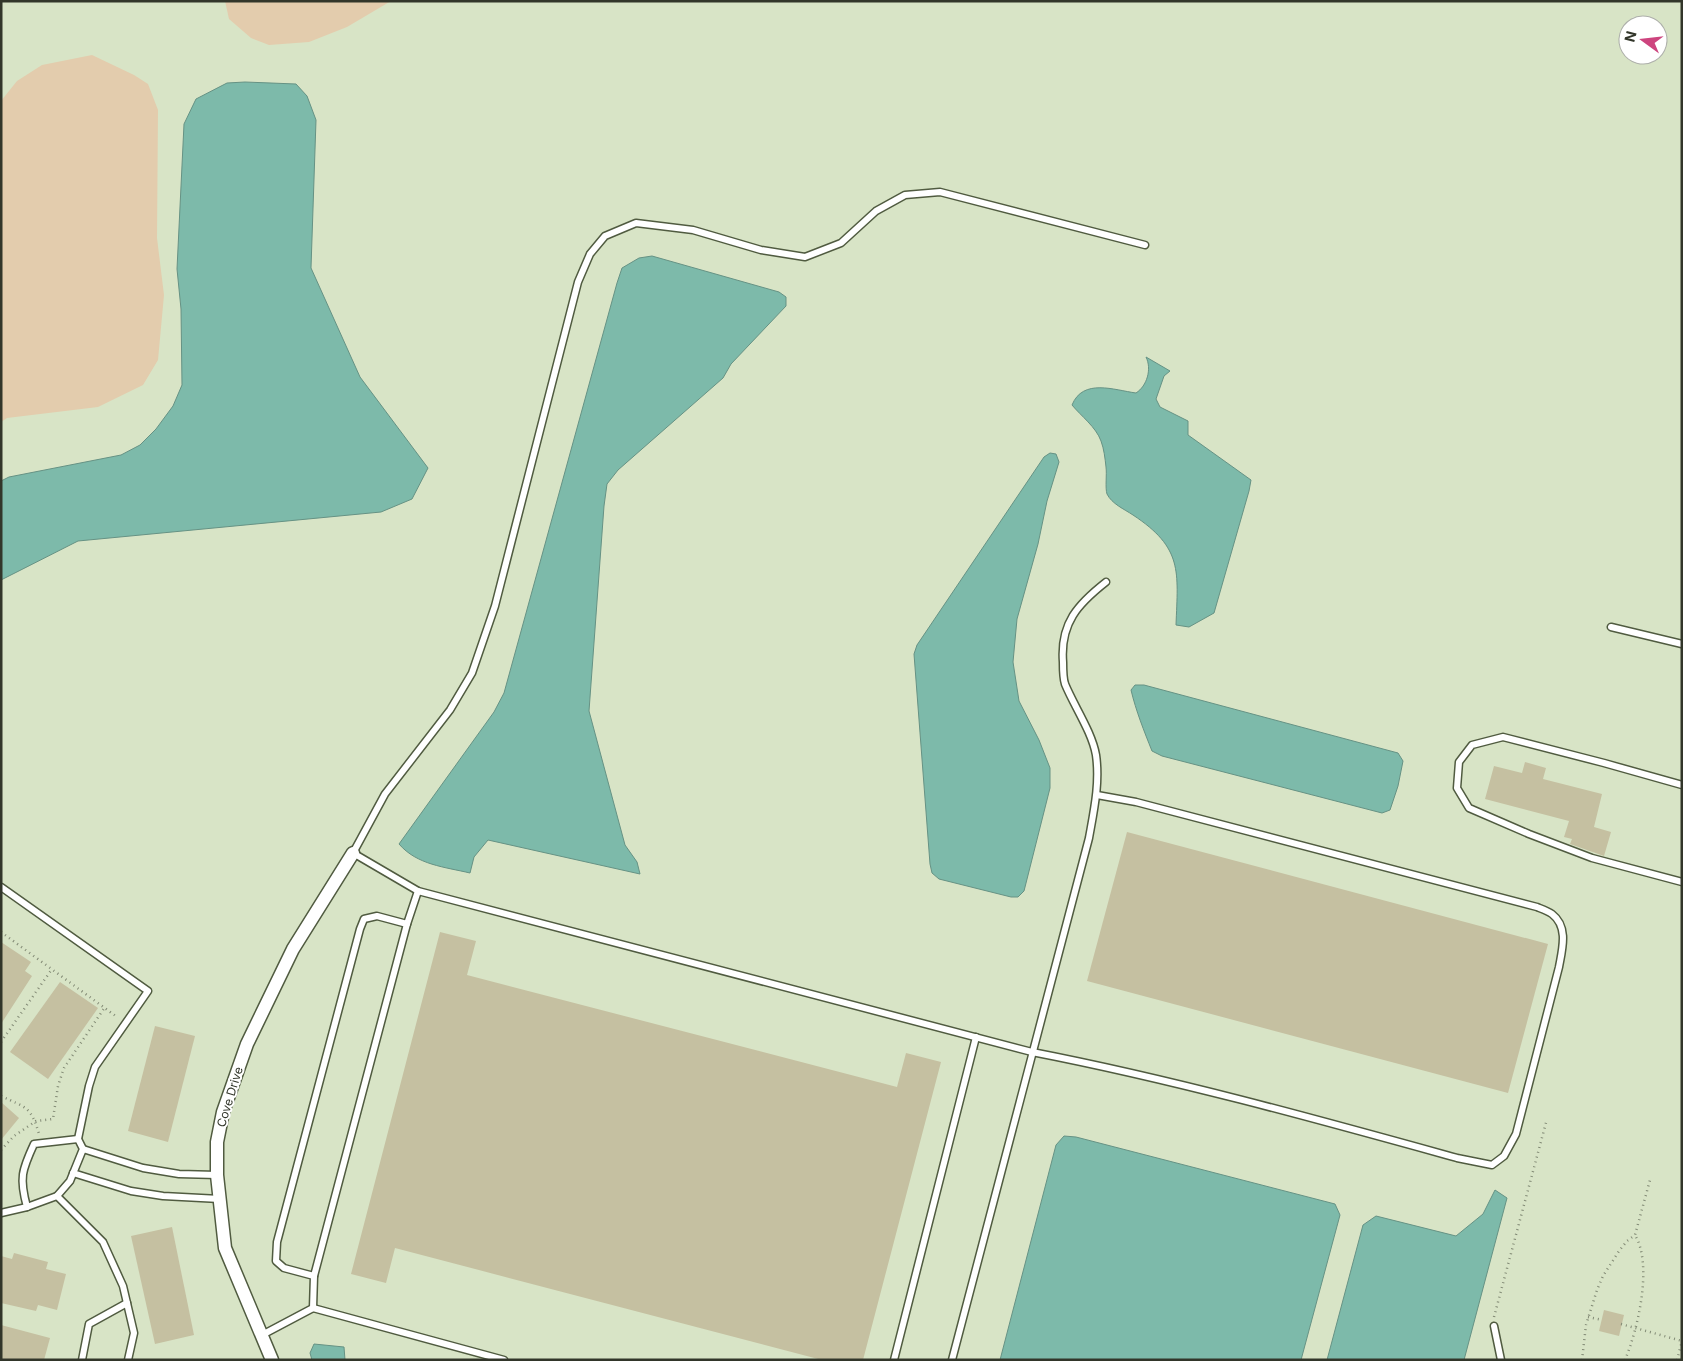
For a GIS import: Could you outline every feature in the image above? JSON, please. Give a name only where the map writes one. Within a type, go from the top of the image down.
[{"type":"street","name":"Cove Drive","points":[[272,1360],[225,1248],[217,1175],[217,1142],[223,1112],[247,1044],[293,949],[353,853]]},
{"type":"lane","points":[[1098,795],[1136,802],[1537,907],[1553,915],[1562,928],[1564,944],[1560,968],[1516,1134],[1504,1156],[1492,1165],[1457,1158],[1242,1099],[1032,1052],[418,891],[353,853],[385,794],[450,710],[472,673],[495,606],[578,282],[590,254],[606,236],[636,223],[693,230],[761,250],[804,257],[842,244],[876,211],[905,195],[940,192],[1145,245]]},
{"type":"lane","points":[[952,1360],[1089,838],[1098,795],[1096,754],[1083,720],[1064,682],[1062,646],[1074,612],[1088,596],[1106,582]]},
{"type":"lane","points":[[1611,627],[1682,644]]},
{"type":"lane","points":[[1682,785],[1502,737],[1472,745],[1459,762],[1457,788],[1469,808],[1529,834],[1592,858],[1682,882]]},
{"type":"lane","points":[[2,889],[148,991],[95,1067],[78,1139],[83,1149],[143,1168],[179,1174],[217,1175]]},
{"type":"lane","points":[[313,1308],[314,1276],[406,924],[418,891]]},
{"type":"lane","points":[[314,1276],[284,1268],[276,1261],[277,1242],[360,929],[364,920],[377,916],[406,924]]},
{"type":"lane","points":[[894,1360],[976,1037]]},
{"type":"lane","points":[[27,1207],[22,1189],[23,1167],[34,1144],[78,1139]]},
{"type":"lane","points":[[1,1212],[27,1207],[57,1196],[70,1181],[83,1149]]},
{"type":"lane","points":[[73,1173],[131,1191],[163,1196],[220,1199]]},
{"type":"lane","points":[[57,1196],[102,1242],[123,1286],[134,1333],[128,1360]]},
{"type":"lane","points":[[82,1360],[89,1324],[127,1303]]},
{"type":"lane","points":[[262,1335],[313,1308],[504,1360]]},
{"type":"lane","points":[[1494,1326],[1501,1360]]},
{"type":"path","points":[[1,932],[126,1023]]},
{"type":"path","points":[[1,1042],[52,969]]},
{"type":"path","points":[[1,1150],[14,1136],[36,1121],[53,1119],[58,1086],[64,1068],[105,1007]]},
{"type":"path","points":[[1,1096],[28,1109],[36,1121],[42,1143]]},
{"type":"path","points":[[1494,1326],[1495,1313],[1547,1119]]},
{"type":"path","points":[[1582,1360],[1588,1317],[1597,1290],[1603,1276],[1619,1251],[1635,1235],[1650,1180]]},
{"type":"path","points":[[1625,1360],[1636,1329],[1642,1302],[1643,1262],[1640,1242],[1635,1235]]},
{"type":"path","points":[[1588,1317],[1602,1320]]},
{"type":"path","points":[[1622,1324],[1682,1341],[1677,1360]]},
{"type":"shaded area","points":[[225,1],[391,1],[347,27],[309,42],[269,45],[251,38],[229,19]]},
{"type":"shaded area","points":[[92,55],[134,75],[148,84],[158,110],[157,238],[164,295],[158,360],[143,385],[98,407],[7,418],[1,422],[1,101],[17,81],[42,65]]},
{"type":"water","points":[[227,83],[296,84],[307,96],[316,120],[311,268],[360,377],[428,468],[412,499],[381,512],[78,541],[1,580],[1,481],[9,477],[121,455],[140,445],[156,429],[173,406],[182,385],[181,309],[177,269],[184,124],[196,99]]},
{"type":"water","points":[[652,256],[779,292],[786,297],[786,306],[731,364],[723,378],[618,470],[607,484],[589,711],[625,845],[637,862],[640,874],[488,840],[474,857],[470,873],[423,861],[414,857],[399,844],[494,712],[504,693],[622,268],[639,258]]},
{"type":"water","points":[[1146,357],[1170,371],[1164,376],[1156,399],[1160,407],[1188,421],[1188,435],[1251,480],[1214,613],[1189,627],[1176,625],[1176,575],[1174,562],[1169,550],[1149,527],[1109,498],[1106,491],[1106,467],[1101,441],[1092,426],[1072,405],[1084,391],[1091,389],[1109,388],[1136,393],[1146,382],[1149,367]]},
{"type":"water","points":[[1050,453],[1056,454],[1059,462],[1047,501],[1038,544],[1017,619],[1013,662],[1019,701],[1039,740],[1050,768],[1050,788],[1024,891],[1018,897],[1011,897],[939,879],[932,873],[914,654],[917,645],[1044,457]]},
{"type":"water","points":[[1135,685],[1144,685],[1398,753],[1403,761],[1398,786],[1390,810],[1382,813],[1162,756],[1152,751],[1143,728],[1131,690]]},
{"type":"water","points":[[1064,1136],[1076,1137],[1335,1204],[1340,1215],[1301,1360],[1000,1360],[1056,1145]]},
{"type":"water","points":[[1495,1190],[1507,1198],[1464,1360],[1327,1360],[1363,1225],[1376,1216],[1456,1236],[1483,1214]]},
{"type":"water","points":[[314,1344],[344,1347],[345,1360],[312,1360],[310,1353]]},
{"type":"building","points":[[1525,762],[1546,768],[1543,779],[1602,794],[1594,827],[1611,832],[1604,856],[1570,844],[1572,839],[1564,837],[1569,821],[1485,799],[1494,766],[1522,773]]},
{"type":"building","points":[[1127,832],[1548,944],[1508,1093],[1087,981]]},
{"type":"building","points":[[440,932],[476,941],[467,975],[897,1087],[906,1053],[941,1062],[863,1360],[822,1360],[395,1248],[386,1283],[351,1274]]},
{"type":"building","points":[[1,942],[31,962],[25,971],[32,976],[1,1024]]},
{"type":"building","points":[[60,982],[98,1008],[48,1079],[10,1052]]},
{"type":"building","points":[[155,1026],[195,1036],[168,1142],[128,1131]]},
{"type":"building","points":[[1,1102],[19,1118],[1,1140]]},
{"type":"building","points":[[172,1227],[194,1335],[155,1344],[131,1236]]},
{"type":"building","points":[[14,1253],[48,1262],[46,1269],[66,1274],[57,1310],[38,1305],[36,1311],[1,1303],[1,1256],[12,1259]]},
{"type":"building","points":[[1604,1310],[1624,1315],[1619,1336],[1599,1331]]},
{"type":"building","points":[[1,1325],[50,1338],[44,1360],[1,1360]]}]
